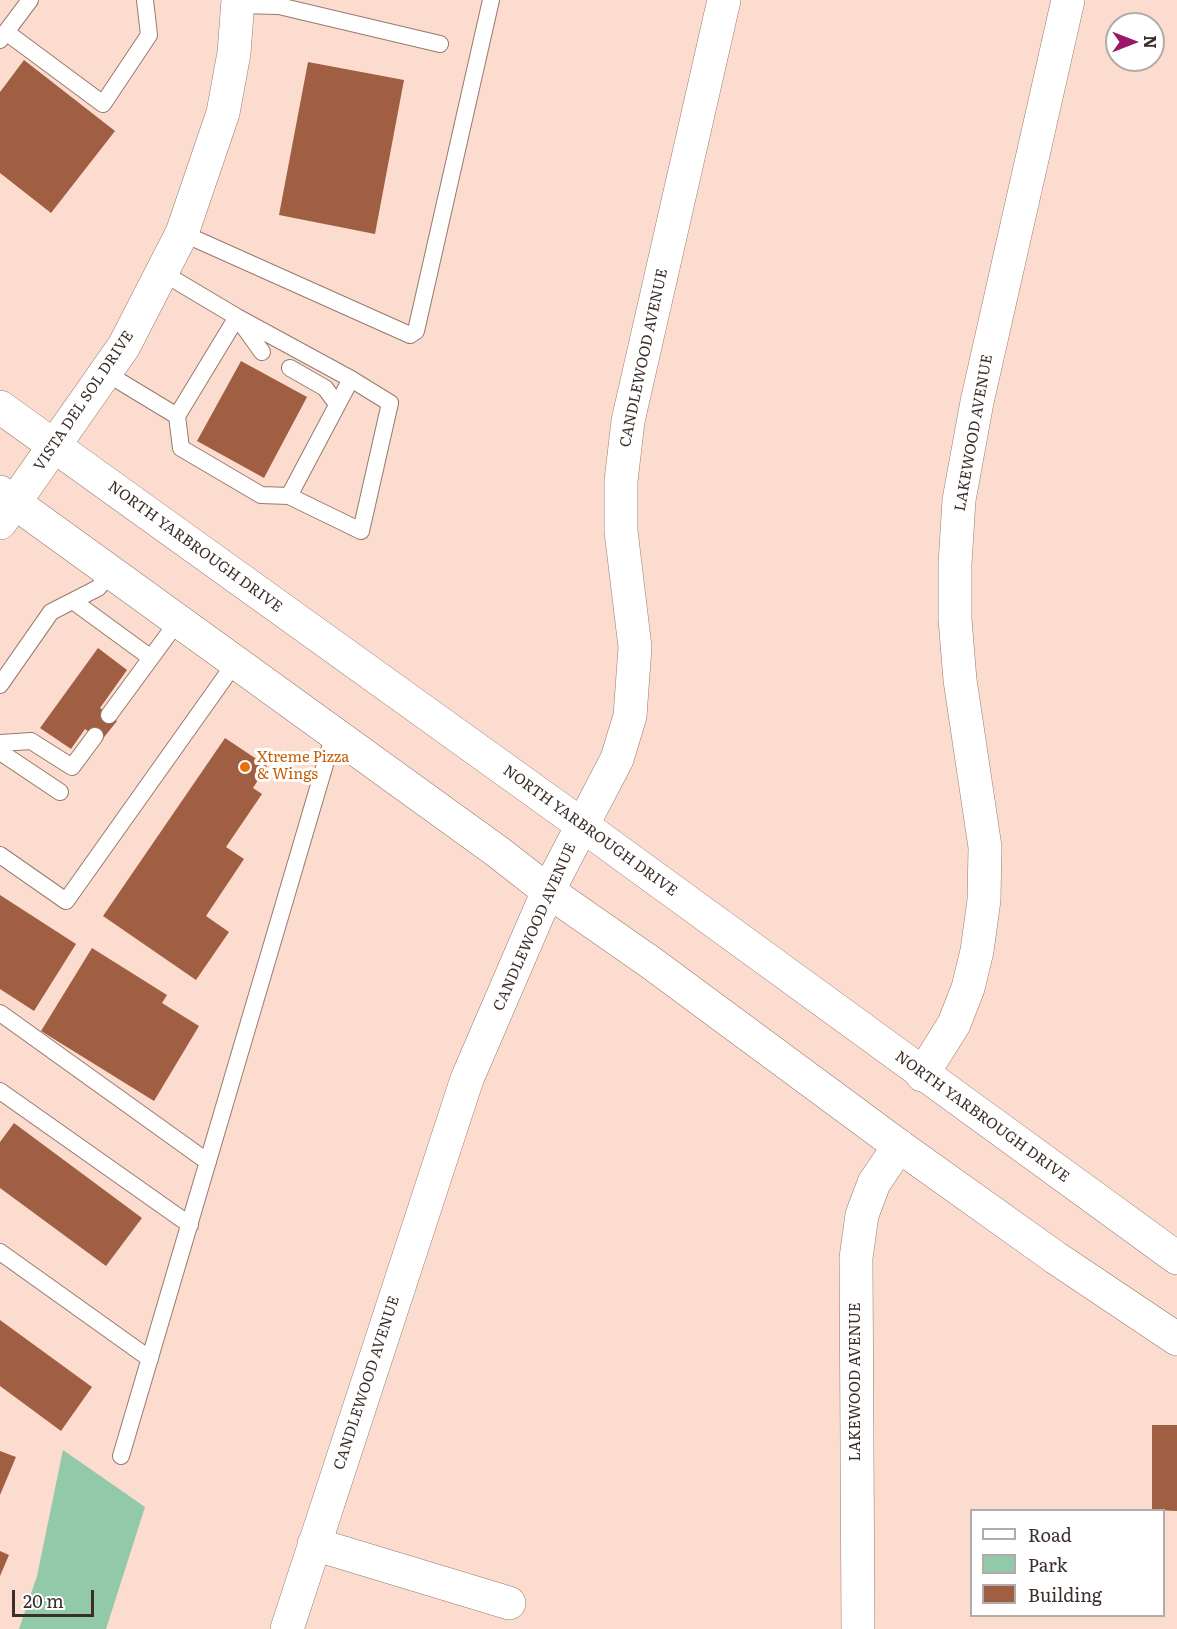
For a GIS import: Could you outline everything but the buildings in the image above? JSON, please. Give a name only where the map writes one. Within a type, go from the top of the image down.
[{"type":"street","name":"CANDLEWOOD AVENUE","points":[[287,1629],[467,1079],[548,891],[617,759],[630,716],[635,647],[621,531],[621,481],[628,421],[724,0]]},
{"type":"street","name":"LAKEWOOD AVENUE","points":[[922,1075],[954,1024],[968,988],[977,951],[984,900],[986,847],[960,680],[955,619],[955,564],[959,500],[977,402],[1068,0]]},
{"type":"street","name":"VISTA DEL SOL DRIVE","points":[[5,506],[54,446],[124,346],[182,233],[222,113],[234,53],[238,2]]},
{"type":"street","name":"NORTH YARBROUGH DRIVE","points":[[0,407],[582,825],[922,1075],[1177,1258]]},
{"type":"street","points":[[5,506],[111,572],[498,852],[548,891],[650,962],[898,1146],[1056,1258],[1174,1331]]},
{"type":"street","name":"LAKEWOOD AVENUE","points":[[858,1629],[856,1258],[862,1215],[874,1183],[898,1146]]},
{"type":"street","points":[[314,1544],[509,1603]]},
{"type":"lane","points":[[30,0],[3,37],[103,104],[149,35],[145,0]]},
{"type":"lane","points":[[182,233],[410,335],[416,331],[491,0]]},
{"type":"lane","points":[[238,2],[279,6],[440,44]]},
{"type":"lane","points":[[163,273],[390,403],[361,531],[289,496],[261,495],[181,448],[177,416],[237,317]]},
{"type":"lane","points":[[237,317],[262,352]]},
{"type":"lane","points":[[290,368],[325,388],[337,404]]},
{"type":"lane","points":[[106,373],[177,416]]},
{"type":"lane","points":[[289,496],[351,379]]},
{"type":"lane","points":[[0,685],[51,612],[98,588],[111,572]]},
{"type":"lane","points":[[73,601],[151,658]]},
{"type":"lane","points":[[109,715],[178,621]]},
{"type":"lane","points":[[0,855],[66,901],[235,663]]},
{"type":"lane","points":[[121,1455],[334,734]]},
{"type":"lane","points":[[0,743],[30,741],[72,768],[95,736]]},
{"type":"lane","points":[[0,752],[60,792]]},
{"type":"lane","points":[[0,1013],[208,1162]]},
{"type":"lane","points":[[0,1091],[190,1225]]},
{"type":"lane","points":[[0,1252],[150,1359]]},
{"type":"green space","points":[[63,1450],[145,1507],[106,1629],[19,1629],[37,1576]]},
{"type":"place","name":"Xtreme Pizza & Wings","points":[[245,767]]}]
